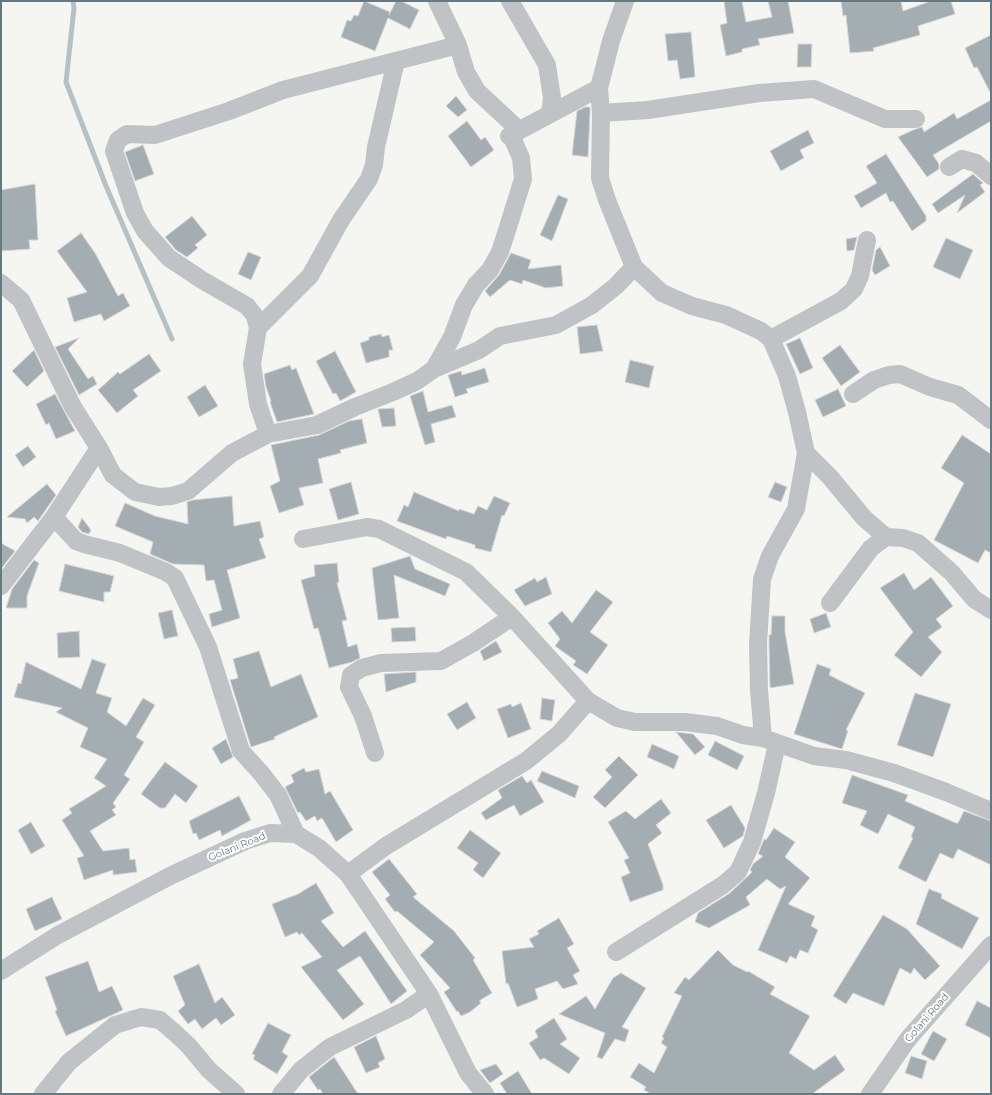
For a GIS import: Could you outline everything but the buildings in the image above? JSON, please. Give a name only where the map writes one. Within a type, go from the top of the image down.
[{"type":"street","points":[[434,369],[452,337],[464,305],[476,285],[490,270],[500,252],[522,179],[521,158],[510,136],[477,91],[466,72],[458,46],[437,1]]},
{"type":"street","points":[[510,1],[547,65],[552,98],[550,114]]},
{"type":"street","points":[[616,952],[723,885],[738,872],[752,842],[766,793],[770,741],[759,690],[758,644],[762,579],[770,556],[796,509],[806,453],[798,412],[787,376],[770,339],[761,331],[726,315],[692,306],[662,293],[634,267],[607,200],[600,178],[601,113],[598,88],[611,41],[625,1]]},
{"type":"street","points":[[268,434],[258,404],[252,364],[258,328],[255,316],[247,306],[202,280],[169,258],[145,230],[135,213],[114,151],[118,140],[127,134],[155,135],[229,111],[283,90],[458,46]]},
{"type":"street","points":[[258,328],[310,276],[341,220],[369,179],[374,165],[376,147],[396,61]]},
{"type":"street","points":[[510,136],[598,88]]},
{"type":"street","points":[[601,113],[648,110],[759,93],[814,89],[885,119],[916,119]]},
{"type":"street","points":[[949,167],[962,159],[976,163],[991,176]]},
{"type":"street","points":[[770,339],[841,301],[854,289],[860,276],[868,240]]},
{"type":"street","points":[[1,283],[20,300],[73,407],[99,448],[113,475],[135,492],[159,497],[172,496],[188,491],[232,453],[268,434],[317,425],[417,381],[434,369],[479,350],[500,336],[556,325],[592,305],[616,286],[634,267]]},
{"type":"street","points":[[853,394],[874,380],[889,375],[900,374],[958,395],[991,420]]},
{"type":"street","points":[[1,586],[54,518],[99,448]]},
{"type":"street","points":[[806,453],[830,477],[864,518],[886,537],[903,538],[918,543],[952,573],[974,599],[991,610]]},
{"type":"street","points":[[54,518],[76,540],[84,544],[120,553],[160,569],[175,578],[208,647],[241,751],[278,795],[296,834]]},
{"type":"street","points":[[304,539],[367,527],[379,529],[466,572],[512,618],[588,701],[617,718],[635,722],[685,722],[717,726],[743,735],[770,741],[814,756],[846,760],[894,773],[946,792],[991,811]]},
{"type":"street","points":[[830,603],[871,548],[886,537]]},
{"type":"street","points":[[375,753],[363,716],[349,687],[351,675],[362,668],[381,663],[441,660],[473,643],[512,618]]},
{"type":"street","points":[[348,874],[386,846],[526,761],[560,734],[588,701]]},
{"type":"street","name":"Golani Road","points":[[1,971],[58,935],[172,875],[232,847],[270,833],[296,834],[319,848],[348,874],[428,994],[468,1073],[485,1094]]},
{"type":"street","name":"Golani Road","points":[[870,1094],[908,1039],[991,946]]},
{"type":"street","points":[[281,1094],[301,1070],[330,1047],[406,1010],[428,994]]},
{"type":"street","points":[[43,1094],[69,1062],[115,1025],[141,1017],[160,1020],[188,1045],[209,1070],[236,1094]]},
{"type":"waterway","points":[[73,1],[74,8],[66,82],[106,186],[172,339]]}]
